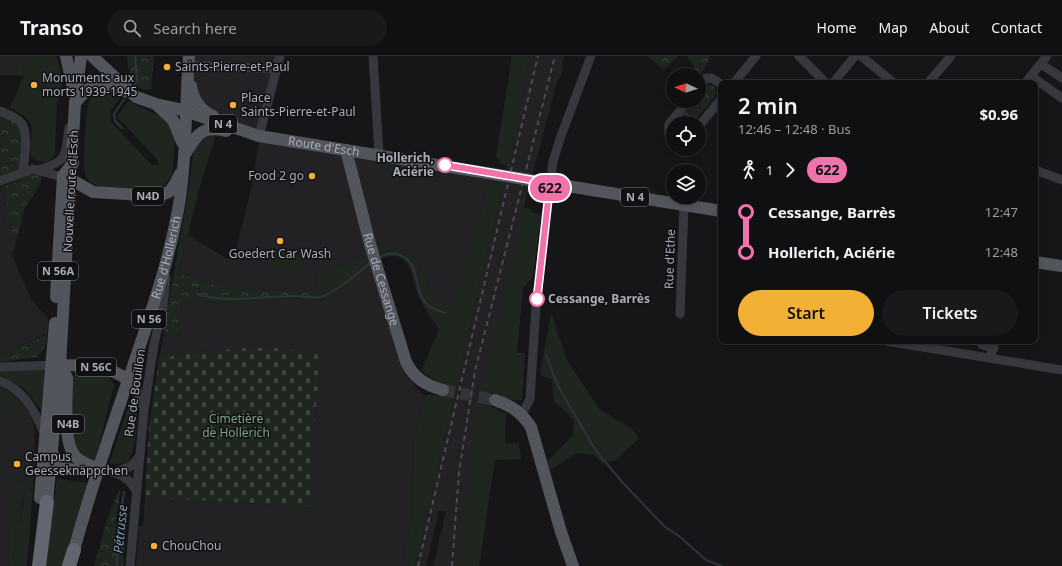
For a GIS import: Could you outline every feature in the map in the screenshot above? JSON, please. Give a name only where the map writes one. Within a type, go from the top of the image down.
[{"type":"highway","name":"N 56A","points":[[32,566],[43,503]]},
{"type":"highway","name":"Nouvelle route d'Esch","points":[[40,566],[43,503]]},
{"type":"highway","name":"N 56","points":[[69,566],[74,550]]},
{"type":"main road","points":[[66,56],[70,68],[75,103]]},
{"type":"main road","name":"Nouvelle route d'Esch","points":[[43,503],[52,452],[69,160],[81,56]]},
{"type":"main road","name":"N 4","points":[[92,56],[124,88]]},
{"type":"main road","name":"Route d'Esch","points":[[188,60],[194,99],[202,110],[259,136]]},
{"type":"main road","name":"N 56","points":[[185,155],[188,60]]},
{"type":"main road","name":"N 4","points":[[75,103],[90,87],[97,83],[109,84],[124,88]]},
{"type":"main road","name":"Route d'Esch","points":[[124,88],[136,97],[259,136],[379,154],[718,211]]},
{"type":"main road","name":"N 56A","points":[[75,103],[80,136],[80,182],[86,189]]},
{"type":"main road","name":"N 56","points":[[156,104],[167,113],[177,126],[185,155]]},
{"type":"main road","name":"N 4","points":[[185,155],[196,137],[207,130],[216,128],[259,136]]},
{"type":"main road","name":"Rue de Cessange","points":[[346,150],[375,260],[410,370],[423,383],[442,390]]},
{"type":"main road","name":"N4D","points":[[86,189],[101,194],[147,196],[169,192],[175,184],[185,155]]},
{"type":"main road","name":"Rue d'Hollerich","points":[[128,380],[168,257],[180,199],[185,155]]},
{"type":"main road","points":[[68,178],[86,189]]},
{"type":"main road","points":[[1038,262],[1062,266]]},
{"type":"main road","name":"N 56A","points":[[43,503],[44,434],[56,365]]},
{"type":"main road","name":"N 56C","points":[[56,365],[104,368],[115,371],[128,380]]},
{"type":"main road","name":"N4B","points":[[56,365],[67,378],[68,435],[71,449],[77,458],[98,469]]},
{"type":"main road","name":"N 56","points":[[74,550],[98,469],[128,380]]},
{"type":"main road","points":[[495,400],[510,405],[522,414],[531,427],[561,532],[573,566]]},
{"type":"main road","points":[[44,434],[57,463],[62,467],[85,471],[98,469]]},
{"type":"street","points":[[259,136],[280,56]]},
{"type":"street","points":[[373,56],[379,154]]},
{"type":"street","points":[[522,414],[530,399],[536,306],[553,161],[591,56]]},
{"type":"street","points":[[736,80],[756,56]]},
{"type":"street","points":[[799,56],[823,80]]},
{"type":"street","points":[[835,80],[855,56]]},
{"type":"street","points":[[861,56],[890,80]]},
{"type":"street","points":[[931,80],[951,56]]},
{"type":"street","points":[[1028,79],[1047,56]]},
{"type":"street","points":[[188,60],[277,69]]},
{"type":"street","points":[[1041,64],[1062,78]]},
{"type":"street","points":[[706,78],[712,78],[718,82]]},
{"type":"street","points":[[1038,85],[1062,98]]},
{"type":"street","points":[[706,117],[718,103]]},
{"type":"street","points":[[676,116],[683,108]]},
{"type":"street","points":[[0,111],[15,117],[22,124],[25,140],[23,172]]},
{"type":"street","points":[[0,181],[31,169],[41,169],[69,160]]},
{"type":"street","points":[[41,169],[68,178]]},
{"type":"street","points":[[1038,171],[1062,180]]},
{"type":"street","name":"Rue d'Ethe","points":[[680,314],[684,205]]},
{"type":"street","name":"Rue de Bouillon","points":[[130,566],[144,410],[154,344],[162,307],[168,257]]},
{"type":"street","name":"Rue de Bouillon","points":[[149,318],[153,329],[154,344]]},
{"type":"street","points":[[904,344],[1062,370]]},
{"type":"street","points":[[981,344],[994,344],[990,358]]},
{"type":"street","points":[[0,367],[56,365]]},
{"type":"street","points":[[128,380],[136,387],[144,410]]},
{"type":"street","points":[[0,381],[18,390],[30,403],[44,434]]},
{"type":"street","points":[[116,472],[131,466],[139,457]]},
{"type":"street","points":[[98,469],[116,472],[124,476],[136,490]]},
{"type":"shaded area","points":[[0,56],[25,56],[20,61],[15,75],[0,75]]},
{"type":"shaded area","points":[[189,56],[280,56],[259,136],[214,117],[197,104]]},
{"type":"shaded area","points":[[530,56],[564,56],[562,64],[563,69],[560,79],[558,78],[524,207],[532,210],[500,394],[492,394],[491,407],[497,409],[479,566],[433,566],[446,512],[439,510],[426,566],[415,566],[503,184],[489,181],[474,243],[462,278],[451,302],[445,305],[436,302],[431,297],[426,279],[409,246],[406,255],[392,250],[381,252],[369,260],[363,251],[360,252],[362,257],[317,274],[316,290],[229,289],[178,274],[188,235],[226,258],[249,263],[257,251],[269,250],[259,248],[248,261],[234,258],[251,188],[260,137],[505,175]]},
{"type":"shaded area","points":[[0,189],[9,208],[4,214],[16,241],[14,251],[11,253],[31,299],[49,320],[47,334],[0,354]]},
{"type":"shaded area","points":[[371,266],[400,364],[406,375],[421,393],[426,395],[414,439],[412,513],[402,566],[136,566],[139,526],[143,526],[145,497],[311,507],[314,426],[321,355],[276,348],[246,348],[177,354],[168,358],[160,353],[164,334],[172,336],[180,335],[176,307],[195,298],[218,303],[293,298],[313,301],[322,300]]},
{"type":"shaded area","name":"Campus Geesseknäppchen","points":[[0,386],[17,397],[25,407],[35,431],[33,489],[31,487],[23,501],[20,522],[10,525],[8,566],[0,566]]},
{"type":"green space","points":[[25,56],[56,56],[60,67],[62,86],[60,97],[57,102],[55,152],[53,158],[46,162],[36,160],[31,155],[32,132],[30,122],[26,117],[10,108],[24,76],[15,75],[20,61]]},
{"type":"green space","points":[[127,56],[154,56],[151,90],[141,89],[130,80]]},
{"type":"green space","points":[[512,56],[530,56],[508,166],[500,164],[496,156]]},
{"type":"green space","points":[[647,56],[678,56],[664,70]]},
{"type":"green space","points":[[687,56],[711,56],[704,68],[695,68]]},
{"type":"green space","points":[[711,85],[715,87],[716,95],[706,107],[706,88]]},
{"type":"green space","points":[[103,90],[115,93],[121,97],[110,111],[111,122],[152,165],[159,165],[156,158],[119,119],[118,115],[128,101],[160,116],[170,126],[175,141],[172,175],[164,186],[157,189],[99,186],[87,179],[84,169],[84,149],[89,104],[90,99],[95,93]]},
{"type":"green space","points":[[688,108],[705,108],[699,116],[682,116]]},
{"type":"green space","points":[[0,111],[22,124],[23,172],[0,181]]},
{"type":"green space","points":[[215,133],[178,274],[175,273],[164,332],[180,335],[172,336],[164,334],[163,331],[187,200],[194,149],[198,140]]},
{"type":"green space","points":[[42,174],[41,183],[25,207],[16,241],[4,214],[9,208],[0,188],[29,175]]},
{"type":"green space","points":[[489,181],[503,184],[415,566],[402,566],[412,513],[414,439],[426,395],[441,395],[444,385],[421,371],[439,329],[419,297],[412,274],[405,261],[393,256],[383,258],[381,252],[396,250],[406,255],[409,246],[426,279],[431,297],[436,302],[445,305],[451,302],[468,258]]},
{"type":"green space","points":[[524,207],[532,210],[531,212],[541,214],[533,277],[523,288],[517,353],[525,353],[522,400],[508,400],[500,394],[493,394],[491,407],[506,414],[505,443],[519,443],[521,459],[495,460],[479,566],[462,566],[466,494],[478,412]]},
{"type":"green space","points":[[259,247],[302,257],[301,268],[299,270],[269,270],[269,250],[257,251],[249,263],[234,260],[234,258],[248,261],[255,249]]},
{"type":"green space","points":[[360,252],[367,252],[371,266],[328,297],[313,301],[322,294],[316,290],[317,274],[362,257]]},
{"type":"green space","points":[[175,273],[229,289],[316,290],[323,294],[313,301],[293,298],[293,296],[233,299],[209,297],[197,294],[195,298],[176,307],[180,334],[172,335],[164,332]]},
{"type":"green space","points":[[197,294],[208,298],[293,296],[293,298],[218,303],[195,298]]},
{"type":"green space","points":[[551,313],[567,360],[599,409],[631,428],[639,438],[616,460],[603,464],[594,455],[577,453],[550,470],[548,461],[573,435],[574,420],[554,401],[552,380],[540,375]]},
{"type":"green space","points":[[47,335],[45,347],[37,357],[0,362],[0,354]]},
{"type":"green space","name":"Cimetière de Hollerich","points":[[246,348],[276,348],[321,355],[314,426],[312,507],[145,497],[149,426],[160,353],[168,358],[177,354]]},
{"type":"green space","points":[[34,369],[45,370],[41,410],[25,389],[0,375],[0,371]]},
{"type":"green space","points":[[77,372],[107,375],[114,385],[95,461],[84,457],[78,452],[73,436],[71,416],[72,377]]},
{"type":"green space","points":[[0,389],[16,401],[22,411],[20,415],[17,415],[8,404],[0,399]]},
{"type":"green space","points":[[133,393],[137,408],[137,418],[133,450],[127,463],[109,464]]},
{"type":"green space","points":[[0,402],[11,411],[17,419],[20,432],[16,433],[10,418],[0,407]]},
{"type":"green space","points":[[57,479],[88,483],[64,566],[45,566]]},
{"type":"green space","points":[[20,483],[28,483],[19,498],[17,518],[11,520],[13,491]]},
{"type":"green space","points":[[30,487],[33,491],[27,566],[8,566],[10,525],[20,522],[25,495]]},
{"type":"green space","points":[[119,490],[121,491],[115,523],[126,531],[123,566],[94,566],[107,520]]},
{"type":"waterway","name":"Pétrusse","points":[[133,88],[137,80],[135,56]]},
{"type":"waterway","name":"Pétrusse","points":[[122,128],[115,121],[114,114],[127,95]]},
{"type":"waterway","points":[[379,258],[384,255],[398,254],[407,259],[413,268],[419,291],[426,304],[445,313]]},
{"type":"waterway","points":[[197,294],[221,299],[282,296],[313,298],[321,297],[337,289],[372,262]]},
{"type":"waterway","points":[[546,355],[558,386],[596,451],[624,484],[665,527],[679,536],[706,560],[722,566]]},
{"type":"waterway","name":"Pétrusse","points":[[117,566],[117,539],[124,492]]},
{"type":"tunnel","points":[[443,390],[495,400]]},
{"type":"railway","points":[[418,566],[538,56]]},
{"type":"railway","points":[[452,566],[459,472],[475,371],[555,56]]},
{"type":"bus line","name":"622","points":[[445,165],[550,183],[537,299]]},
{"type":"place","name":"Saints-Pierre-et-Paul","points":[[167,67]]},
{"type":"place","name":"Monuments aux morts 1939-1945","points":[[34,85]]},
{"type":"place","name":"Place Saints-Pierre-et-Paul","points":[[233,105]]},
{"type":"place","name":"Hollerich, Aciérie","points":[[445,165]]},
{"type":"place","name":"Food 2 go","points":[[312,176]]},
{"type":"place","name":"Goedert Car Wash","points":[[280,241]]},
{"type":"place","name":"Cessange, Barrès","points":[[537,299]]},
{"type":"place","name":"Campus Geesseknäppchen","points":[[17,464]]},
{"type":"place","name":"ChouChou","points":[[154,546]]}]
